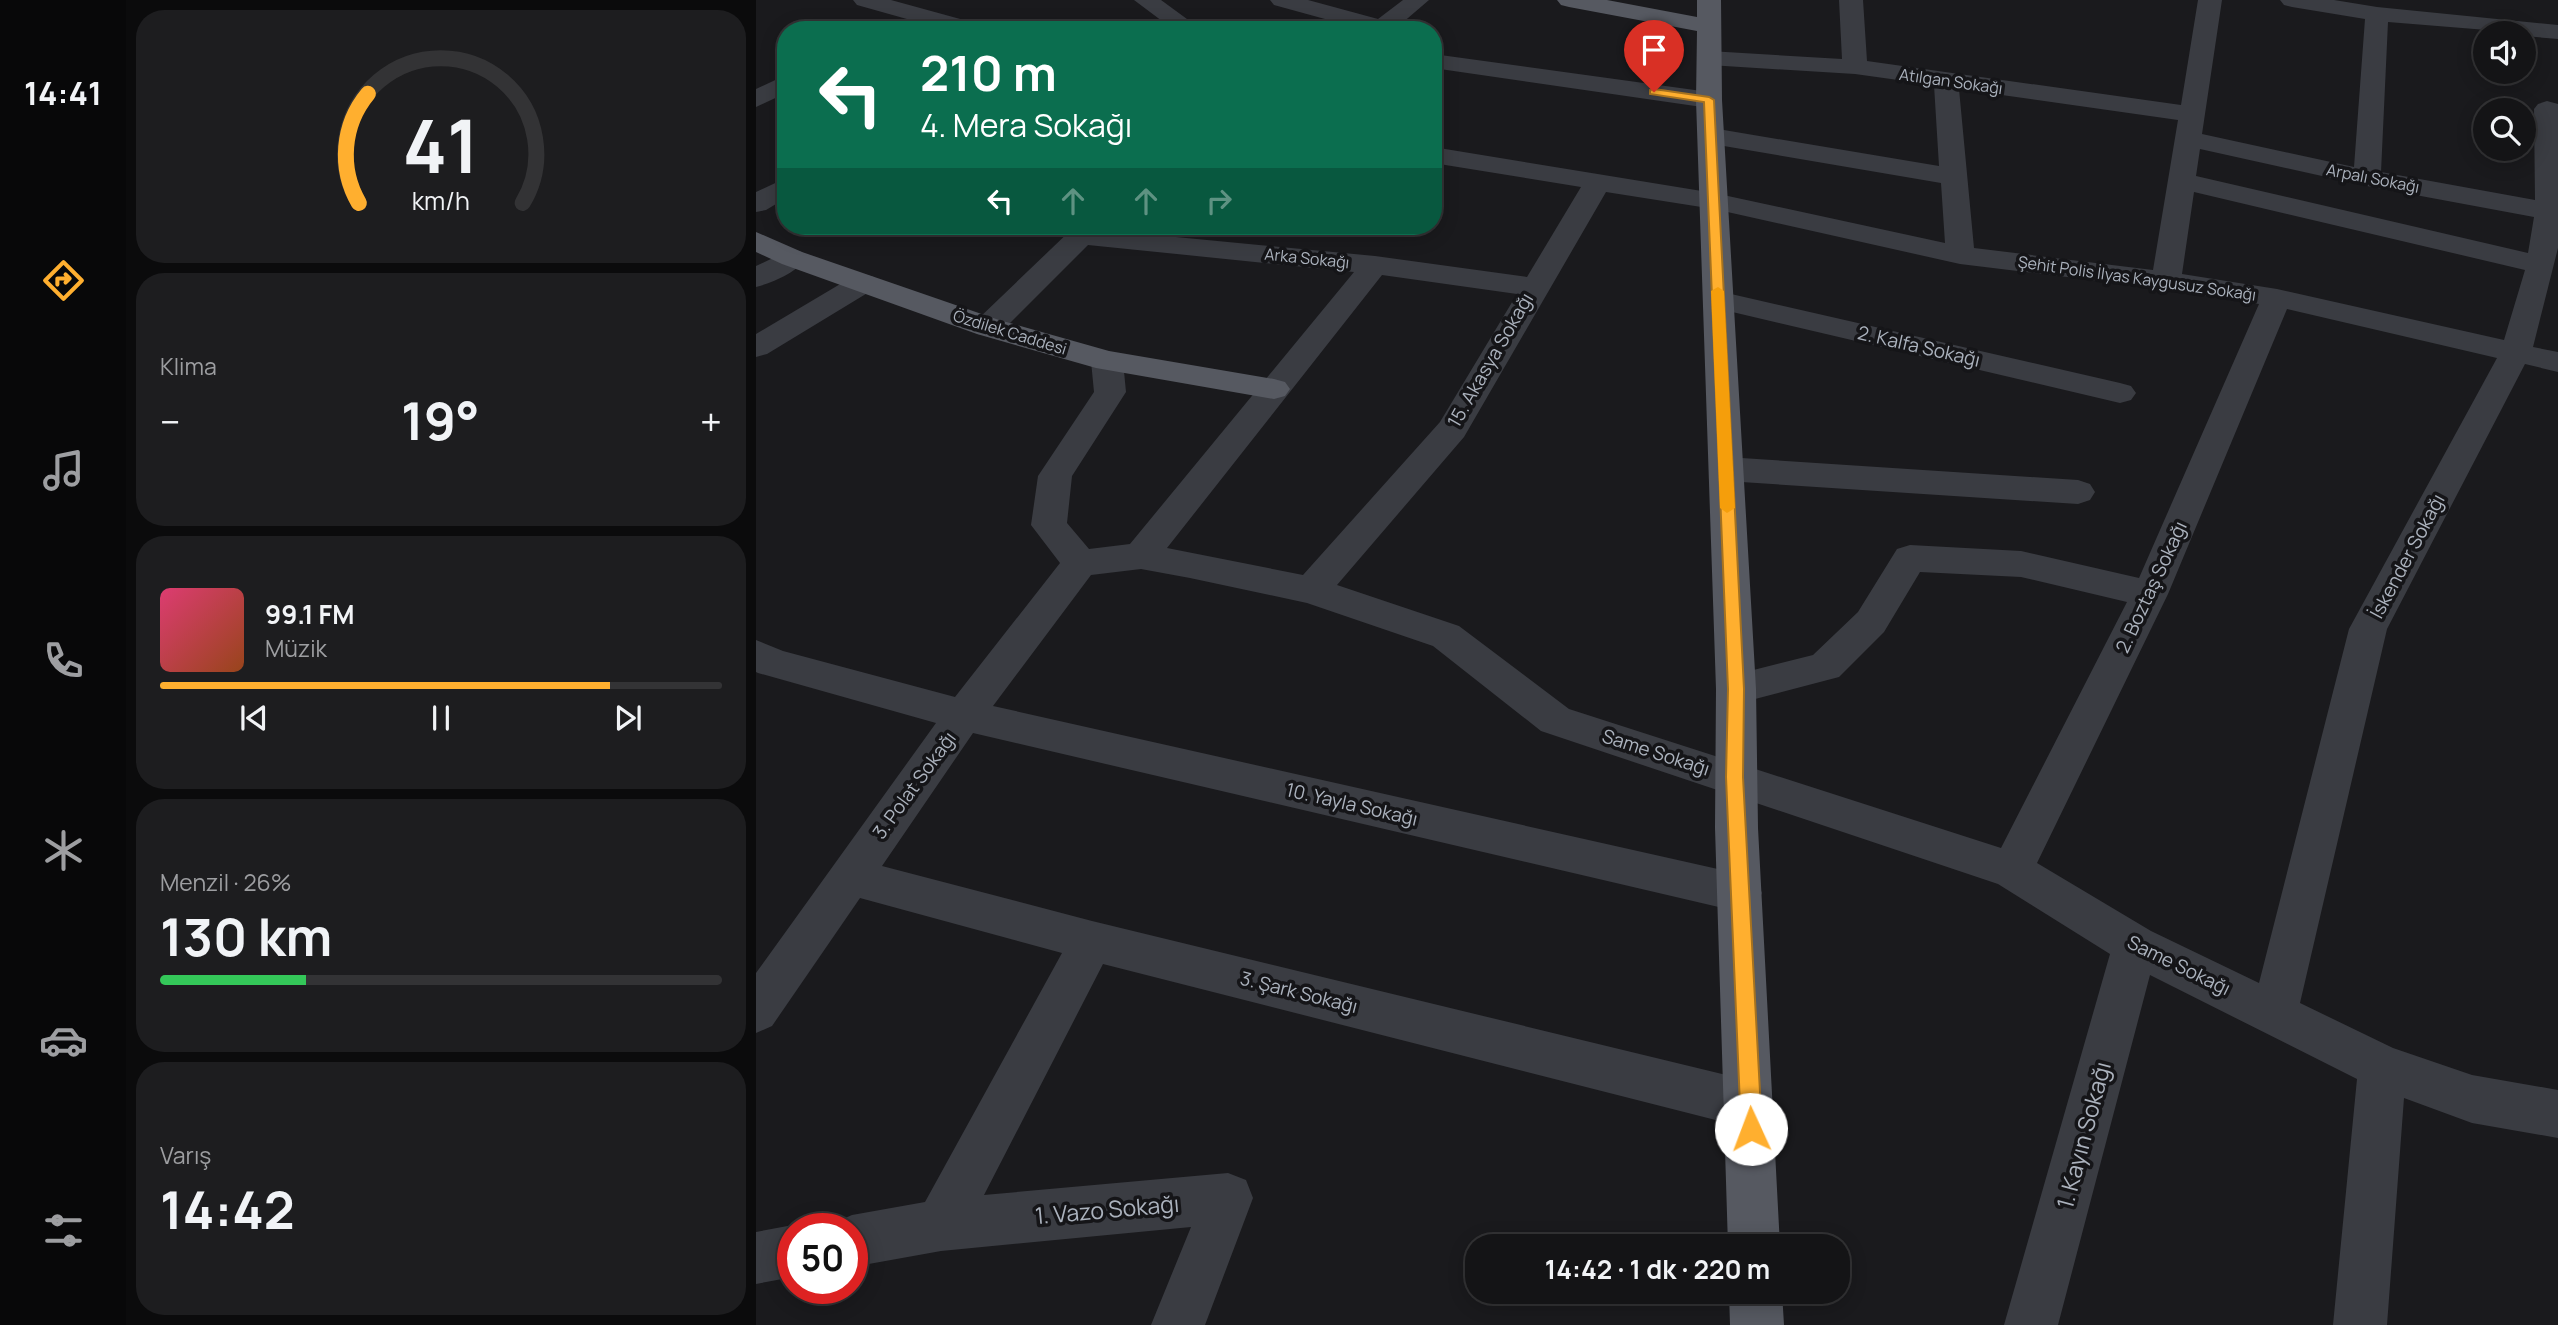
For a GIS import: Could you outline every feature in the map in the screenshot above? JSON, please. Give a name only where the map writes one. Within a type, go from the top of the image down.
[{"type":"main road","points":[[1569,0],[1709,28],[1709,100],[1736,689],[1734,777],[1751,1105],[1755,1234]]},
{"type":"main road","name":"Özdilek Caddesi","points":[[756,240],[792,258],[988,327],[1107,361],[1274,389]]},
{"type":"main road","points":[[1756,1304],[1756,1325]]},
{"type":"street","points":[[865,0],[941,21]]},
{"type":"street","points":[[1146,0],[1168,21]]},
{"type":"street","points":[[1282,0],[1356,21]]},
{"type":"street","points":[[1390,21],[1417,0]]},
{"type":"street","points":[[1851,0],[1855,67]]},
{"type":"street","points":[[2166,280],[2210,0]]},
{"type":"street","points":[[2292,0],[2377,13],[2558,32]]},
{"type":"street","points":[[2367,178],[2377,13]]},
{"type":"street","name":"Atılgan Sokağı","points":[[1709,28],[1855,67],[1946,80],[2191,127]]},
{"type":"street","points":[[1442,62],[1709,100]]},
{"type":"street","points":[[756,70],[777,78]]},
{"type":"street","points":[[1946,80],[1960,255]]},
{"type":"street","points":[[756,99],[777,87]]},
{"type":"street","name":"İskender Sokağı","points":[[2275,1012],[2368,629],[2516,352],[2554,212],[2552,111]]},
{"type":"street","name":"Arpalı Sokağı","points":[[2191,127],[2367,178],[2554,212]]},
{"type":"street","points":[[1712,136],[1954,177]]},
{"type":"street","name":"Şehit Polis İlyas Kaygusuz Sokağı","points":[[1442,156],[1714,201],[1960,255],[2166,280],[2277,298],[2558,362]]},
{"type":"street","name":"15. Akasya Sokağı","points":[[1311,590],[1452,429],[1533,287],[1598,181]]},
{"type":"street","points":[[2183,181],[2541,265]]},
{"type":"street","points":[[756,204],[777,191]]},
{"type":"street","points":[[988,327],[1082,235]]},
{"type":"street","name":"Arka Sokağı","points":[[1120,235],[1533,287]]},
{"type":"street","points":[[756,278],[792,258]]},
{"type":"street","points":[[1141,556],[1375,265]]},
{"type":"street","points":[[756,347],[863,283]]},
{"type":"street","name":"2. Boztaş Sokağı","points":[[2012,870],[2150,594],[2277,298]]},
{"type":"street","name":"2. Kalfa Sokağı","points":[[1718,300],[2120,393]]},
{"type":"street","points":[[1080,563],[1049,525],[1055,476],[1110,392],[1107,361]]},
{"type":"street","points":[[1726,469],[2078,492]]},
{"type":"street","name":"Same Sokağı","points":[[1080,563],[1141,556],[1311,590],[1446,636],[1555,720],[2012,870],[2135,945],[2382,1067],[2472,1099],[2558,1114]]},
{"type":"street","points":[[1736,689],[1825,667],[1871,622],[1910,558],[2021,564],[2150,594]]},
{"type":"street","name":"3. Polat Sokağı","points":[[756,1011],[964,715],[1080,563]]},
{"type":"street","name":"10. Yayla Sokağı","points":[[761,666],[1740,893]]},
{"type":"street","name":"3. Şark Sokağı","points":[[849,876],[1092,941],[1751,1105]]},
{"type":"street","points":[[941,1225],[1092,941]]},
{"type":"street","name":"1. Kayın Sokağı","points":[[2031,1325],[2135,945]]},
{"type":"street","points":[[2360,1325],[2382,1067]]},
{"type":"street","name":"1. Vazo Sokağı","points":[[868,1238],[941,1225],[1228,1198],[1178,1325]]},
{"type":"street","points":[[756,1258],[777,1254]]},
{"type":"slow traffic","points":[[1718,291],[1727,508]]},
{"type":"route","points":[[1654,92],[1709,100],[1736,689],[1734,777],[1751,1129]]}]
